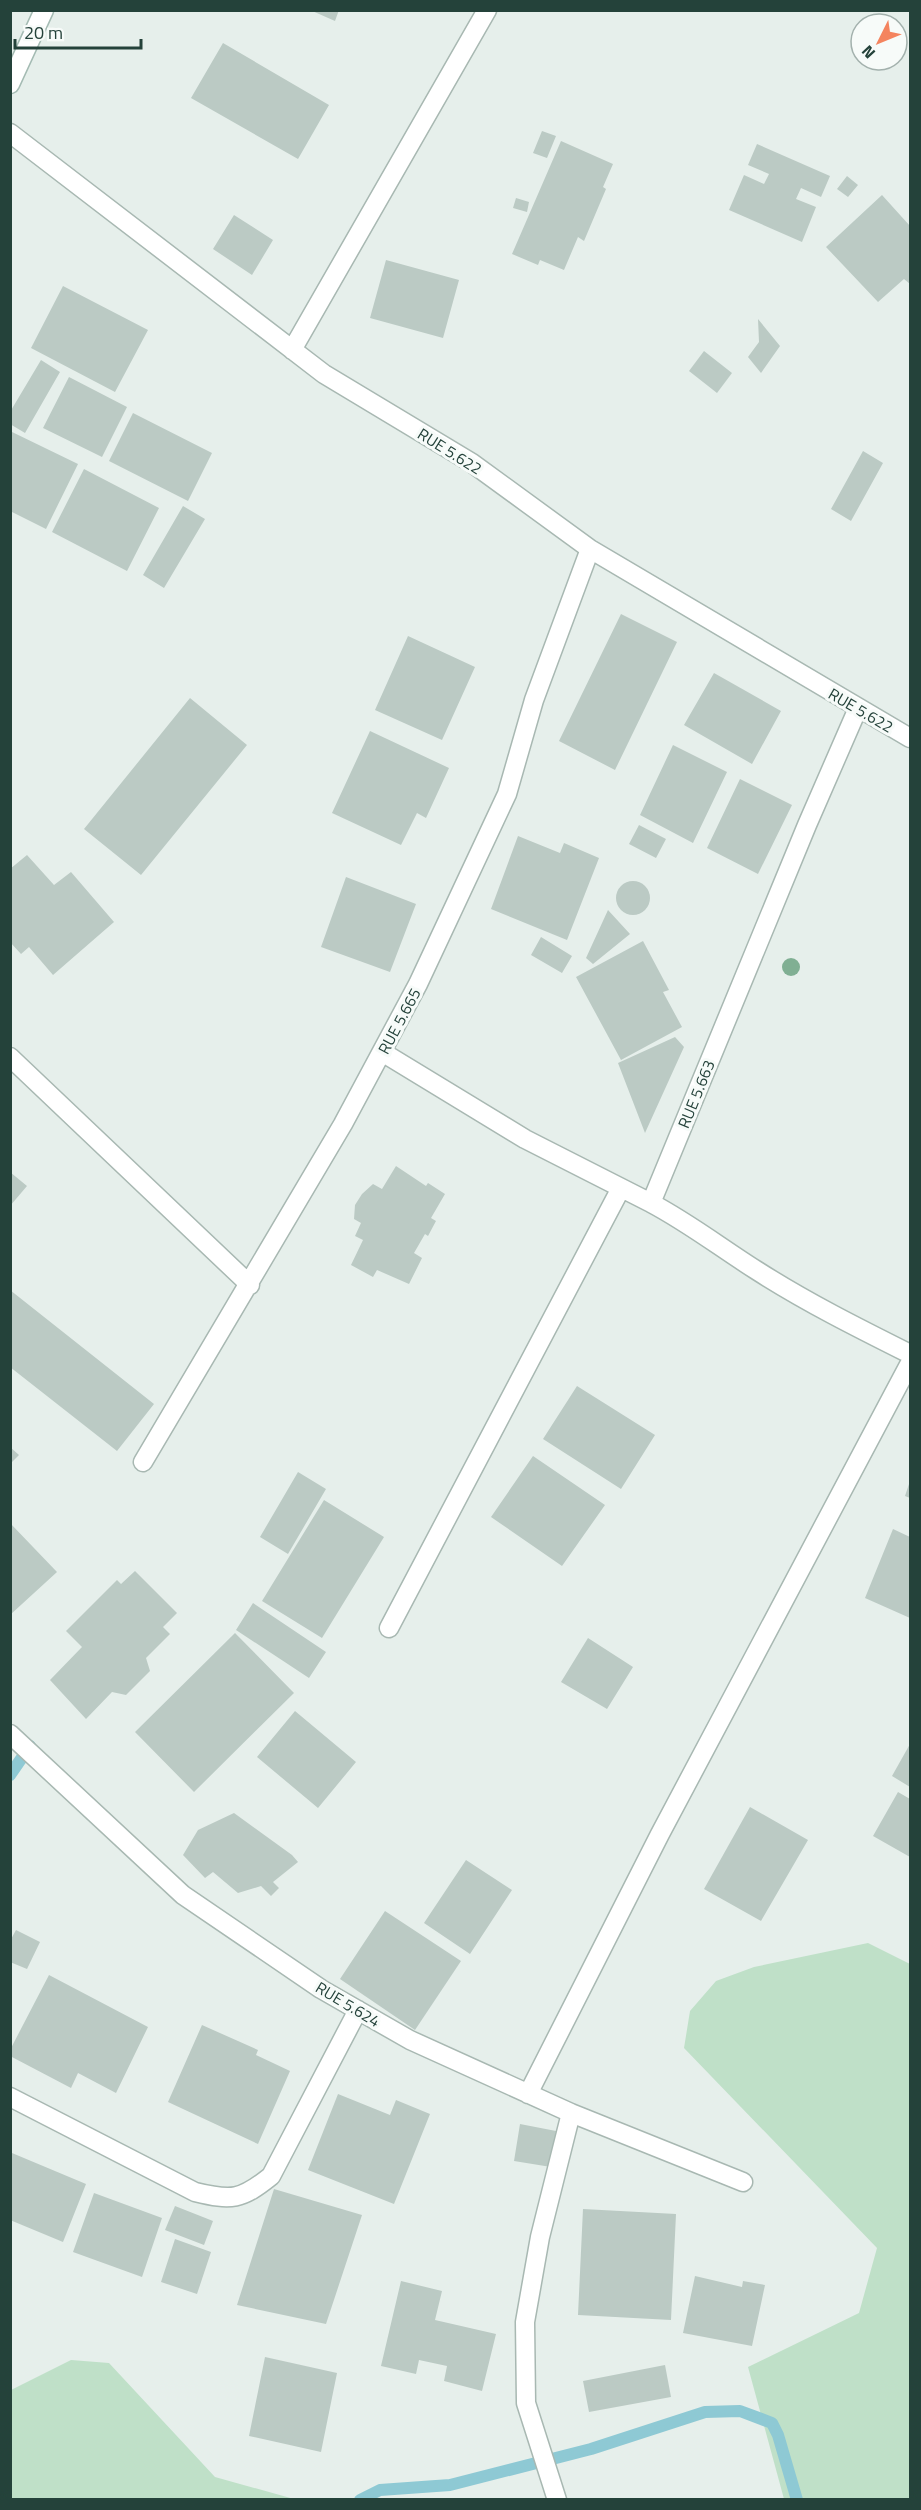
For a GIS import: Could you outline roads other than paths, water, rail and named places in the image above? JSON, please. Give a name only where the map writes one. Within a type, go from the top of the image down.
[{"type":"street","points":[[10,84],[44,10]]},
{"type":"street","points":[[292,350],[487,10]]},
{"type":"street","name":"RUE 5.622","points":[[10,134],[324,374],[472,464],[590,549],[910,738]]},
{"type":"street","name":"RUE 5.665","points":[[143,1462],[250,1285],[418,984],[507,794],[534,700],[590,549]]},
{"type":"street","name":"RUE 5.663","points":[[651,1203],[807,825],[858,708]]},
{"type":"street","points":[[382,1052],[525,1139],[687,1222],[755,1269],[833,1316],[910,1354]]},
{"type":"street","points":[[10,1057],[250,1285]]},
{"type":"street","points":[[389,1628],[621,1188]]},
{"type":"street","points":[[528,2094],[660,1834],[910,1363]]},
{"type":"street","name":"RUE 5.624","points":[[10,1734],[183,1894],[321,1989],[410,2040],[571,2113],[742,2182]]},
{"type":"street","points":[[10,2097],[195,2192],[225,2199],[254,2190],[271,2176],[358,2010]]},
{"type":"street","points":[[557,2499],[526,2403],[525,2322],[540,2237],[571,2113]]},
{"type":"waterway","points":[[10,1775],[30,1746]]},
{"type":"waterway","points":[[360,2500],[380,2490],[450,2485],[591,2449],[705,2412],[740,2411],[772,2423],[778,2435],[797,2500]]}]
